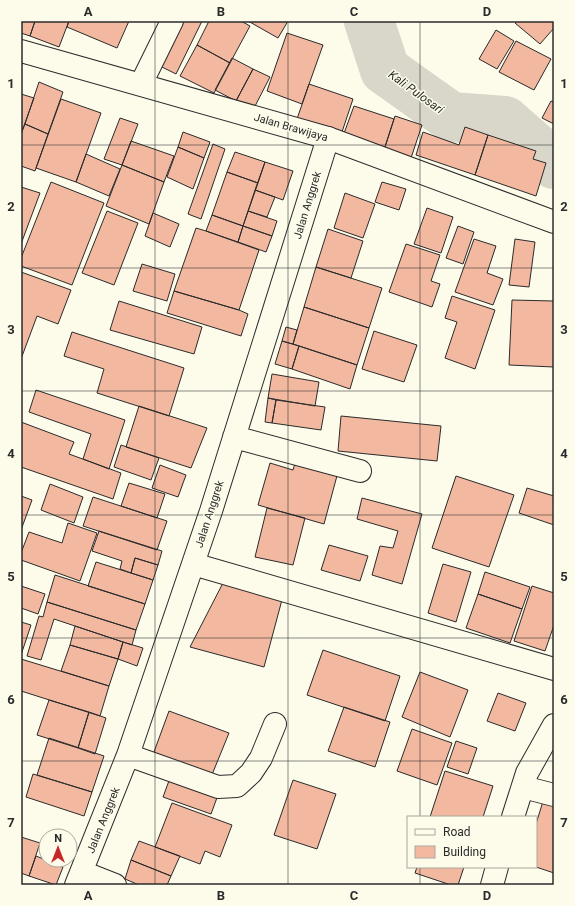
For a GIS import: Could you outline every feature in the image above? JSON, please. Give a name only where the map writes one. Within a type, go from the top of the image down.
[{"type":"street","points":[[141,84],[172,21]]},
{"type":"street","name":"Jalan Brawijaya","points":[[21,51],[328,138],[551,222]]},
{"type":"street","name":"Jalan Anggrek","points":[[79,879],[128,755],[211,511],[328,138]]},
{"type":"street","points":[[234,437],[360,471]]},
{"type":"street","points":[[193,564],[554,669]]},
{"type":"street","points":[[128,755],[218,787],[237,786],[252,773],[261,758],[275,724]]},
{"type":"street","points":[[513,816],[527,773],[554,725]]},
{"type":"street","points":[[523,786],[554,795]]},
{"type":"street","points":[[492,885],[497,868]]},
{"type":"street","points":[[79,879],[115,885]]},
{"type":"building","points":[[21,21],[35,21],[30,36],[21,33]]},
{"type":"building","points":[[35,21],[69,21],[59,47],[30,36]]},
{"type":"building","points":[[69,21],[129,21],[117,48],[67,27]]},
{"type":"building","points":[[183,21],[202,21],[176,74],[160,66]]},
{"type":"building","points":[[209,21],[241,21],[250,26],[230,63],[197,45]]},
{"type":"building","points":[[248,21],[288,21],[278,38]]},
{"type":"building","points":[[517,21],[554,21],[554,28],[540,44],[515,23]]},
{"type":"building","points":[[496,30],[514,41],[497,69],[479,59]]},
{"type":"building","points":[[287,33],[323,45],[302,104],[267,91]]},
{"type":"building","points":[[516,41],[551,59],[534,90],[499,72]]},
{"type":"building","points":[[197,45],[230,63],[214,93],[180,76]]},
{"type":"building","points":[[232,58],[253,69],[236,101],[215,90]]},
{"type":"building","points":[[253,69],[270,77],[253,110],[236,101]]},
{"type":"building","points":[[39,82],[63,92],[48,134],[25,124]]},
{"type":"building","points":[[309,84],[353,99],[341,135],[297,119]]},
{"type":"building","points":[[21,94],[34,98],[21,134]]},
{"type":"building","points":[[61,99],[101,113],[76,182],[36,168]]},
{"type":"building","points":[[551,101],[554,102],[554,124],[542,118]]},
{"type":"building","points":[[354,106],[394,119],[384,150],[343,136]]},
{"type":"building","points":[[395,116],[422,125],[411,158],[384,150]]},
{"type":"building","points":[[120,118],[138,124],[122,165],[104,159]]},
{"type":"building","points":[[25,124],[48,134],[35,171],[21,166],[21,134]]},
{"type":"building","points":[[465,127],[488,135],[475,175],[416,155],[423,132],[459,145]]},
{"type":"building","points":[[183,132],[210,142],[204,158],[178,147]]},
{"type":"building","points":[[488,135],[536,151],[533,159],[546,163],[536,196],[475,175]]},
{"type":"building","points":[[131,141],[174,156],[164,182],[122,165]]},
{"type":"building","points":[[213,144],[225,149],[201,219],[188,214]]},
{"type":"building","points":[[178,147],[204,158],[193,189],[167,177]]},
{"type":"building","points":[[235,152],[265,162],[258,183],[227,172]]},
{"type":"building","points":[[86,154],[120,169],[109,196],[76,182]]},
{"type":"building","points":[[265,162],[293,171],[283,200],[255,190]]},
{"type":"building","points":[[122,165],[164,182],[149,224],[106,206]]},
{"type":"building","points":[[227,172],[258,183],[243,226],[212,215]]},
{"type":"building","points":[[51,182],[104,203],[72,285],[21,266],[21,258]]},
{"type":"building","points":[[382,182],[406,189],[399,210],[375,202]]},
{"type":"building","points":[[21,187],[40,193],[21,244]]},
{"type":"building","points":[[255,190],[275,197],[267,217],[248,211]]},
{"type":"building","points":[[345,193],[375,204],[363,238],[334,228]]},
{"type":"building","points":[[427,208],[453,217],[441,253],[414,244]]},
{"type":"building","points":[[107,211],[138,223],[114,285],[82,273]]},
{"type":"building","points":[[248,211],[277,221],[272,236],[243,226]]},
{"type":"building","points":[[153,213],[179,224],[170,247],[145,236]]},
{"type":"building","points":[[212,215],[243,226],[238,242],[206,231]]},
{"type":"building","points":[[243,226],[272,236],[266,252],[238,242]]},
{"type":"building","points":[[458,226],[474,232],[463,264],[446,258]]},
{"type":"building","points":[[196,228],[259,250],[239,310],[174,291]]},
{"type":"building","points":[[328,229],[363,241],[351,278],[316,267]]},
{"type":"building","points":[[474,239],[496,246],[487,273],[503,279],[493,305],[455,292]]},
{"type":"building","points":[[515,239],[535,242],[529,287],[509,285]]},
{"type":"building","points":[[406,244],[440,255],[431,281],[440,284],[432,307],[389,292]]},
{"type":"building","points":[[142,264],[175,274],[167,301],[133,291]]},
{"type":"building","points":[[316,267],[382,288],[369,328],[304,307]]},
{"type":"building","points":[[21,272],[71,290],[58,324],[37,316],[21,359]]},
{"type":"building","points":[[174,291],[248,314],[241,336],[167,313]]},
{"type":"building","points":[[452,296],[495,310],[475,369],[445,358],[457,322],[445,318]]},
{"type":"building","points":[[512,300],[554,301],[554,367],[509,365]]},
{"type":"building","points":[[119,301],[202,327],[194,354],[110,330]]},
{"type":"building","points":[[304,307],[369,328],[357,365],[293,344]]},
{"type":"building","points":[[286,327],[297,330],[293,344],[282,341]]},
{"type":"building","points":[[374,331],[417,345],[404,382],[362,369]]},
{"type":"building","points":[[72,332],[184,368],[169,416],[97,393],[104,369],[64,356]]},
{"type":"building","points":[[282,341],[299,346],[292,369],[275,364]]},
{"type":"building","points":[[299,346],[357,365],[350,389],[292,369]]},
{"type":"building","points":[[272,374],[319,382],[315,406],[268,398]]},
{"type":"building","points":[[36,390],[125,420],[109,469],[83,459],[91,434],[29,412]]},
{"type":"building","points":[[268,398],[276,400],[272,423],[265,422]]},
{"type":"building","points":[[276,400],[325,407],[321,430],[272,423]]},
{"type":"building","points":[[139,406],[207,428],[191,468],[126,447]]},
{"type":"building","points":[[341,416],[441,426],[437,461],[338,451]]},
{"type":"building","points":[[21,422],[74,442],[69,454],[121,473],[113,499],[21,467]]},
{"type":"building","points":[[121,445],[159,458],[151,480],[114,467]]},
{"type":"building","points":[[296,460],[338,472],[324,524],[258,505],[270,463],[293,470]]},
{"type":"building","points":[[160,465],[186,475],[178,497],[152,488]]},
{"type":"building","points":[[456,476],[514,495],[489,567],[432,548]]},
{"type":"building","points":[[129,483],[165,494],[157,518],[121,506]]},
{"type":"building","points":[[50,484],[83,497],[74,523],[41,510]]},
{"type":"building","points":[[527,488],[554,496],[554,525],[519,513]]},
{"type":"building","points":[[21,496],[32,500],[21,530]]},
{"type":"building","points":[[93,497],[167,521],[157,550],[83,526]]},
{"type":"building","points":[[362,498],[422,514],[402,584],[372,575],[380,546],[393,548],[398,531],[357,519]]},
{"type":"building","points":[[267,508],[305,518],[293,565],[255,557]]},
{"type":"building","points":[[68,523],[97,533],[80,581],[21,560],[21,553],[29,532],[62,543]]},
{"type":"building","points":[[99,531],[162,551],[158,565],[135,558],[131,573],[120,569],[122,561],[92,551]]},
{"type":"building","points":[[329,545],[368,556],[360,581],[321,570]]},
{"type":"building","points":[[135,558],[158,565],[153,580],[131,573]]},
{"type":"building","points":[[96,562],[153,580],[145,604],[88,586]]},
{"type":"building","points":[[443,564],[471,572],[456,622],[428,613]]},
{"type":"building","points":[[485,572],[530,587],[522,609],[478,594]]},
{"type":"building","points":[[55,575],[145,604],[136,630],[47,602]]},
{"type":"building","points":[[224,581],[283,596],[264,667],[190,647]]},
{"type":"building","points":[[21,586],[45,594],[38,614],[21,608]]},
{"type":"building","points":[[532,586],[554,593],[554,625],[545,651],[514,641]]},
{"type":"building","points":[[478,594],[522,609],[510,643],[466,628]]},
{"type":"building","points":[[47,602],[136,630],[132,645],[54,619],[41,660],[27,656],[39,616],[43,617]]},
{"type":"building","points":[[21,622],[31,625],[21,655]]},
{"type":"building","points":[[75,626],[123,642],[118,659],[70,645]]},
{"type":"building","points":[[123,642],[143,648],[137,666],[118,659]]},
{"type":"building","points":[[70,645],[118,659],[109,686],[61,671]]},
{"type":"building","points":[[323,650],[400,676],[385,721],[307,695]]},
{"type":"building","points":[[21,659],[109,686],[100,716],[21,691]]},
{"type":"building","points":[[420,672],[468,690],[450,737],[402,717]]},
{"type":"building","points":[[498,693],[526,703],[515,731],[487,721]]},
{"type":"building","points":[[49,700],[89,712],[78,748],[37,735]]},
{"type":"building","points":[[344,707],[390,722],[375,767],[328,751]]},
{"type":"building","points":[[169,711],[229,733],[209,782],[151,760]]},
{"type":"building","points":[[89,712],[106,718],[95,754],[78,748]]},
{"type":"building","points":[[412,729],[452,743],[437,785],[397,771]]},
{"type":"building","points":[[49,738],[104,756],[92,792],[37,775]]},
{"type":"building","points":[[456,741],[477,748],[468,774],[447,767]]},
{"type":"building","points":[[445,771],[493,786],[483,816],[430,816]]},
{"type":"building","points":[[33,774],[92,792],[84,816],[26,797]]},
{"type":"building","points":[[170,778],[218,795],[211,814],[163,797]]},
{"type":"building","points":[[293,780],[336,794],[317,849],[274,835]]},
{"type":"building","points":[[544,798],[554,802],[554,873],[537,867],[537,821]]},
{"type":"building","points":[[172,803],[232,825],[220,857],[205,851],[200,864],[155,847]]},
{"type":"building","points":[[21,837],[38,842],[38,849],[29,876],[21,873]]},
{"type":"building","points":[[139,841],[180,856],[171,876],[131,860]]},
{"type":"building","points":[[36,856],[38,857],[38,868],[63,868],[56,885],[29,876]]},
{"type":"building","points":[[131,860],[171,876],[167,885],[139,885],[125,879]]},
{"type":"building","points":[[417,868],[464,868],[458,885],[451,885],[415,873]]},
{"type":"waterway","name":"Kali Pulosari","points":[[369,21],[385,70],[451,117],[505,121],[554,164]]}]
